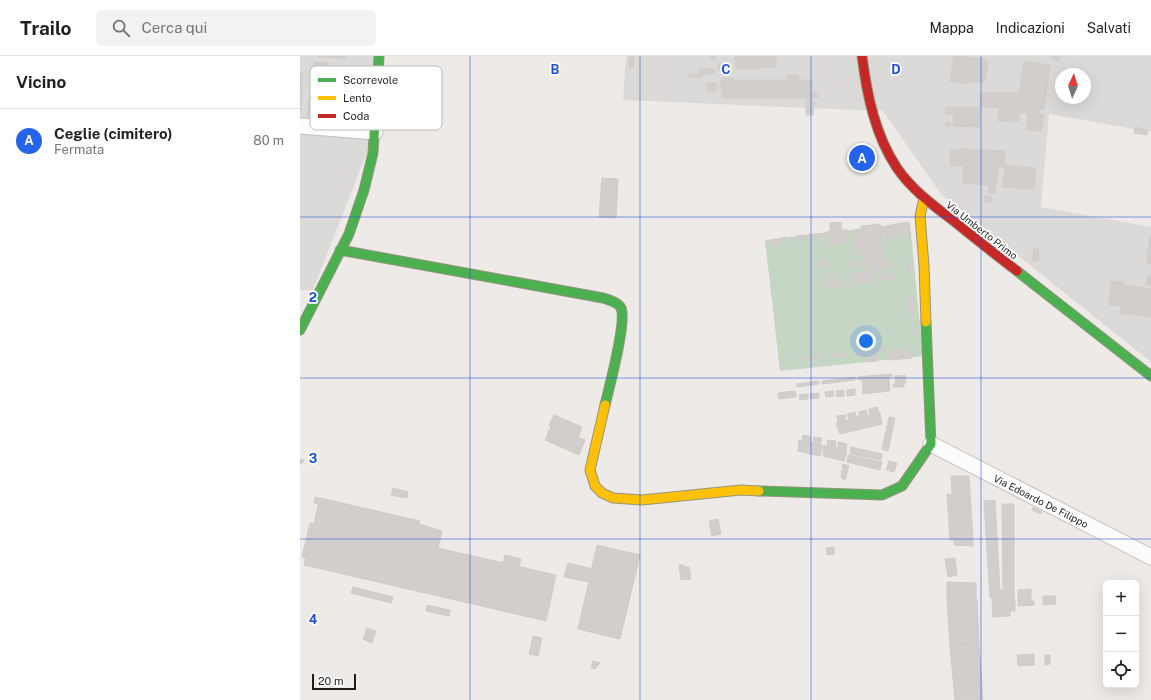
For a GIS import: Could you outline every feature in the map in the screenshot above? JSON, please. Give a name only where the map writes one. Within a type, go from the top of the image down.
[{"type":"street","points":[[378,66],[379,56]]},
{"type":"street","name":"Via Umberto Primo","points":[[862,56],[870,105],[881,138],[898,168],[924,198],[1151,376]]},
{"type":"street","points":[[300,126],[310,127]]},
{"type":"street","points":[[300,330],[349,234],[364,190],[373,153],[375,132],[350,130]]},
{"type":"street","points":[[340,250],[603,298],[619,304],[623,311],[623,325],[590,470],[594,486],[602,493],[613,498],[642,500],[741,490],[882,495],[902,486],[931,444],[924,266],[920,216],[924,198]]},
{"type":"street","name":"Via Edoardo De Filippo","points":[[931,444],[1151,557]]},
{"type":"shaded area","points":[[300,56],[384,56],[383,66],[310,66],[310,130],[375,130],[313,290],[300,290]]},
{"type":"shaded area","points":[[626,56],[1151,56],[1151,132],[1049,114],[1041,207],[1151,227],[1151,362],[941,194],[883,111],[623,100]]},
{"type":"green space","points":[[910,223],[923,356],[780,371],[765,240]]},
{"type":"building","points":[[317,56],[346,56],[345,59]]},
{"type":"building","points":[[711,56],[715,56],[715,60],[711,60]]},
{"type":"building","points":[[735,56],[738,56],[738,67],[735,67]]},
{"type":"building","points":[[738,56],[760,56],[760,69],[738,69]]},
{"type":"building","points":[[760,56],[776,56],[776,67],[760,67]]},
{"type":"building","points":[[954,56],[985,59],[988,63],[985,81],[981,83],[968,81],[967,84],[950,81]]},
{"type":"building","points":[[1053,56],[1060,56],[1059,61],[1052,60]]},
{"type":"building","points":[[629,57],[634,58],[633,68],[629,67]]},
{"type":"building","points":[[1024,61],[1050,65],[1044,110],[1028,108],[1028,113],[1019,113],[1019,108],[981,107],[979,127],[953,126],[954,114],[946,114],[946,107],[980,107],[981,92],[1019,93]]},
{"type":"building","points":[[314,62],[328,63],[328,66],[314,66]]},
{"type":"building","points":[[718,64],[725,64],[725,70],[718,70]]},
{"type":"building","points":[[699,69],[715,69],[715,74],[702,74],[702,77],[688,77],[689,74],[699,74]]},
{"type":"building","points":[[300,72],[303,72],[301,111],[300,111]]},
{"type":"building","points":[[787,75],[798,75],[798,80],[787,80]]},
{"type":"building","points":[[721,78],[733,78],[733,80],[806,80],[806,98],[723,98]]},
{"type":"building","points":[[806,80],[812,80],[812,98],[806,98]]},
{"type":"building","points":[[707,83],[716,83],[716,91],[707,91]]},
{"type":"building","points":[[310,90],[310,118],[307,118]]},
{"type":"building","points":[[813,93],[819,94],[819,98],[812,98]]},
{"type":"building","points":[[806,98],[812,98],[812,101],[814,101],[813,115],[806,115]]},
{"type":"building","points":[[999,107],[1019,108],[1019,122],[998,121]]},
{"type":"building","points":[[1028,108],[1039,109],[1038,115],[1044,115],[1041,131],[1027,130]]},
{"type":"building","points":[[946,123],[951,123],[951,126],[946,126]]},
{"type":"building","points":[[1135,127],[1148,130],[1147,135],[1134,133]]},
{"type":"building","points":[[963,149],[1005,151],[1004,167],[998,167],[995,194],[988,194],[989,185],[963,183],[964,165],[951,166],[950,150]]},
{"type":"building","points":[[1005,165],[1036,168],[1034,189],[1003,187]]},
{"type":"building","points":[[602,178],[618,179],[616,218],[599,217]]},
{"type":"building","points":[[984,196],[992,197],[991,203],[984,202]]},
{"type":"building","points":[[841,222],[841,230],[830,232],[830,223]]},
{"type":"building","points":[[908,222],[910,236],[892,238],[891,225]]},
{"type":"building","points":[[880,224],[883,261],[890,260],[891,268],[884,268],[884,272],[866,274],[861,226]]},
{"type":"building","points":[[891,225],[892,238],[887,238],[886,226]]},
{"type":"building","points":[[886,226],[887,238],[881,239],[880,227]]},
{"type":"building","points":[[862,229],[864,254],[855,254],[853,230]]},
{"type":"building","points":[[847,230],[848,243],[827,246],[826,232]]},
{"type":"building","points":[[826,233],[826,235],[797,240],[796,236]]},
{"type":"building","points":[[1150,236],[1151,259],[1147,259]]},
{"type":"building","points":[[786,237],[786,243],[780,243],[780,238]]},
{"type":"building","points":[[772,239],[777,239],[778,246],[773,247]]},
{"type":"building","points":[[1034,249],[1039,249],[1038,261],[1032,261]]},
{"type":"building","points":[[826,258],[827,266],[821,267],[820,260]]},
{"type":"building","points":[[1147,259],[1151,259],[1151,264],[1147,264]]},
{"type":"building","points":[[907,260],[910,260],[911,271],[908,271]]},
{"type":"building","points":[[863,262],[864,266],[858,266],[857,263]]},
{"type":"building","points":[[850,263],[855,263],[856,267],[850,267]]},
{"type":"building","points":[[835,272],[835,275],[827,276],[826,273]]},
{"type":"building","points":[[865,272],[866,276],[876,275],[876,283],[851,285],[851,273]]},
{"type":"building","points":[[892,274],[893,279],[881,281],[880,275]]},
{"type":"building","points":[[1147,276],[1151,276],[1151,286],[1146,285]]},
{"type":"building","points":[[843,279],[844,286],[826,289],[825,282]]},
{"type":"building","points":[[1111,281],[1124,282],[1121,306],[1109,305]]},
{"type":"building","points":[[1124,285],[1151,289],[1151,317],[1120,313]]},
{"type":"building","points":[[914,296],[915,315],[909,316],[908,297]]},
{"type":"building","points":[[917,328],[917,333],[912,333],[911,329]]},
{"type":"building","points":[[885,348],[885,352],[879,352],[878,349]]},
{"type":"building","points":[[898,349],[904,349],[905,352],[911,351],[912,358],[890,360],[889,351],[899,351]]},
{"type":"building","points":[[862,351],[862,355],[855,355],[854,352]]},
{"type":"building","points":[[841,353],[847,353],[848,356],[841,357]]},
{"type":"building","points":[[876,353],[877,361],[866,362],[865,354]]},
{"type":"building","points":[[832,354],[839,354],[839,357],[833,358]]},
{"type":"building","points":[[816,356],[816,359],[811,360],[810,357]]},
{"type":"building","points":[[817,356],[823,356],[823,359],[817,359]]},
{"type":"building","points":[[808,357],[808,360],[801,361],[801,358]]},
{"type":"building","points":[[795,358],[800,358],[801,361],[795,361]]},
{"type":"building","points":[[891,374],[892,376],[889,377],[890,391],[863,394],[862,379],[858,380],[858,377]]},
{"type":"building","points":[[905,375],[906,383],[904,383],[904,387],[893,387],[893,384],[896,384],[895,376]]},
{"type":"building","points":[[855,377],[855,380],[822,384],[822,381]]},
{"type":"building","points":[[819,381],[819,384],[797,387],[797,384]]},
{"type":"building","points":[[855,389],[855,395],[847,396],[847,390]]},
{"type":"building","points":[[844,390],[844,396],[837,397],[836,391]]},
{"type":"building","points":[[795,391],[796,397],[779,399],[778,393]]},
{"type":"building","points":[[833,391],[834,396],[826,397],[825,392]]},
{"type":"building","points":[[819,393],[819,398],[811,399],[810,394]]},
{"type":"building","points":[[808,394],[808,399],[800,400],[799,395]]},
{"type":"building","points":[[877,407],[882,424],[840,434],[836,423],[838,422],[837,416],[845,415],[846,421],[849,420],[847,414],[855,412],[857,418],[859,417],[859,412],[866,410],[868,416],[870,415],[869,409]]},
{"type":"building","points":[[554,415],[582,427],[578,437],[585,440],[579,455],[545,440],[551,426],[549,425]]},
{"type":"building","points":[[889,417],[895,418],[888,451],[882,449]]},
{"type":"building","points":[[803,435],[811,437],[810,442],[813,443],[814,437],[822,438],[820,445],[823,445],[820,456],[798,451],[799,440],[802,441]]},
{"type":"building","points":[[828,440],[836,441],[835,447],[838,448],[838,442],[847,444],[844,461],[823,456],[824,445],[827,446]]},
{"type":"building","points":[[851,447],[882,454],[881,460],[850,454]]},
{"type":"building","points":[[848,455],[882,462],[880,470],[847,462]]},
{"type":"building","points":[[300,459],[304,460],[302,464],[300,464]]},
{"type":"building","points":[[889,461],[897,463],[894,472],[886,470]]},
{"type":"building","points":[[843,464],[849,466],[845,480],[841,478]]},
{"type":"building","points":[[951,476],[969,476],[970,493],[952,493]]},
{"type":"building","points":[[393,488],[408,492],[407,498],[391,495]]},
{"type":"building","points":[[952,493],[970,493],[973,540],[950,540],[947,494],[952,495]]},
{"type":"building","points":[[315,497],[320,498],[318,504],[314,503]]},
{"type":"building","points":[[320,498],[420,521],[419,524],[442,531],[438,548],[556,575],[546,621],[304,565]]},
{"type":"building","points":[[995,500],[1000,590],[1003,590],[1002,504],[1014,504],[1014,598],[990,598],[984,501]]},
{"type":"building","points":[[1033,507],[1042,512],[1041,514],[1032,510]]},
{"type":"building","points":[[718,519],[720,529],[711,532],[709,521]]},
{"type":"building","points":[[310,523],[314,524],[306,558],[302,557]]},
{"type":"building","points":[[720,529],[721,534],[712,536],[711,532]]},
{"type":"building","points":[[954,540],[973,540],[973,546],[954,545]]},
{"type":"building","points":[[597,545],[640,555],[620,639],[578,629]]},
{"type":"building","points":[[834,547],[834,554],[827,555],[826,548]]},
{"type":"building","points":[[505,555],[521,559],[519,566],[503,563]]},
{"type":"building","points":[[955,558],[957,575],[948,577],[945,559]]},
{"type":"building","points":[[568,563],[592,569],[589,582],[564,577]]},
{"type":"building","points":[[679,565],[689,567],[691,579],[681,580]]},
{"type":"building","points":[[947,582],[976,583],[976,600],[947,601]]},
{"type":"building","points":[[353,587],[393,597],[391,603],[351,593]]},
{"type":"building","points":[[1031,589],[1031,601],[1034,601],[1034,605],[1018,606],[1018,590]]},
{"type":"building","points":[[1043,596],[1055,596],[1056,604],[1043,605]]},
{"type":"building","points":[[992,598],[1015,599],[1015,611],[1010,611],[1010,616],[993,617]]},
{"type":"building","points":[[977,599],[979,644],[950,646],[947,601]]},
{"type":"building","points":[[427,605],[450,610],[449,616],[426,611]]},
{"type":"building","points":[[367,628],[376,631],[372,643],[363,639]]},
{"type":"building","points":[[533,636],[542,638],[538,656],[529,654]]},
{"type":"building","points":[[979,644],[983,700],[955,700],[950,646]]},
{"type":"building","points":[[1034,654],[1034,665],[1018,666],[1017,655]]},
{"type":"building","points":[[1045,655],[1050,655],[1050,664],[1045,665]]},
{"type":"building","points":[[593,661],[600,663],[595,669],[591,668]]},
{"type":"traffic: fast","points":[[378,66],[379,56]]},
{"type":"traffic: fast","points":[[300,330],[349,234],[364,190],[373,153],[374,130]]},
{"type":"traffic: fast","points":[[340,250],[611,300],[621,308],[622,327],[605,405]]},
{"type":"traffic: fast","points":[[1017,271],[1151,376]]},
{"type":"traffic: fast","points":[[759,491],[882,495],[902,486],[931,444],[926,322]]},
{"type":"traffic: slow","points":[[924,198],[920,216],[926,322]]},
{"type":"traffic: slow","points":[[605,405],[590,470],[595,486],[602,493],[613,498],[642,500],[741,490],[759,491]]},
{"type":"traffic: jam","points":[[862,56],[866,85],[873,114],[883,142],[897,168],[909,183],[939,210],[1017,271]]},
{"type":"place","name":"Ceglie (cimitero)","points":[[862,158]]}]
